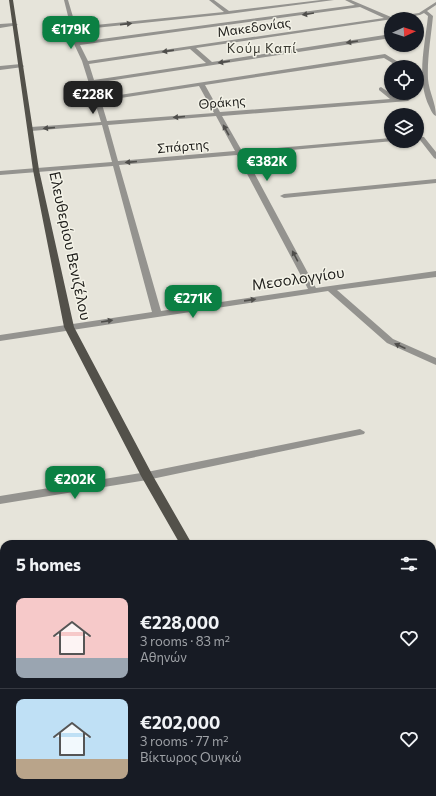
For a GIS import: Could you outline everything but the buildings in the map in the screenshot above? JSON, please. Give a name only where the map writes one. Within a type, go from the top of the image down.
[{"type":"main road","name":"Ελευθερίου Βενιζέλου","points":[[11,0],[36,170],[69,327],[147,476],[184,540]]},
{"type":"street","points":[[66,0],[72,30],[86,63],[98,100],[157,314]]},
{"type":"street","points":[[211,0],[228,13]]},
{"type":"street","points":[[45,32],[228,13],[332,0]]},
{"type":"street","points":[[347,0],[352,0]]},
{"type":"street","points":[[347,0],[384,16]]},
{"type":"street","name":"Μακεδονίας","points":[[424,11],[436,3]]},
{"type":"street","points":[[78,44],[287,18],[360,6]]},
{"type":"street","points":[[424,11],[430,16],[425,70],[426,85],[429,102],[436,114]]},
{"type":"street","name":"Μακεδονίας","points":[[86,63],[384,19]]},
{"type":"street","points":[[0,26],[15,25]]},
{"type":"street","points":[[92,82],[384,37]]},
{"type":"street","points":[[191,47],[211,64]]},
{"type":"street","points":[[98,100],[385,56],[392,60]]},
{"type":"street","points":[[0,68],[21,66]]},
{"type":"street","points":[[201,84],[314,291]]},
{"type":"street","points":[[380,89],[384,92]]},
{"type":"street","name":"Θράκης","points":[[31,129],[396,100]]},
{"type":"street","name":"Σπάρτης","points":[[0,174],[384,141]]},
{"type":"street","points":[[424,144],[436,157]]},
{"type":"street","points":[[284,196],[436,181]]},
{"type":"street","name":"Μεσολογγίου","points":[[0,338],[330,288],[436,274]]},
{"type":"street","points":[[330,288],[390,342],[436,362]]},
{"type":"street","points":[[0,500],[147,476],[360,432]]},
{"type":"district","name":"Κούμ Καπί","points":[[262,48]]}]
